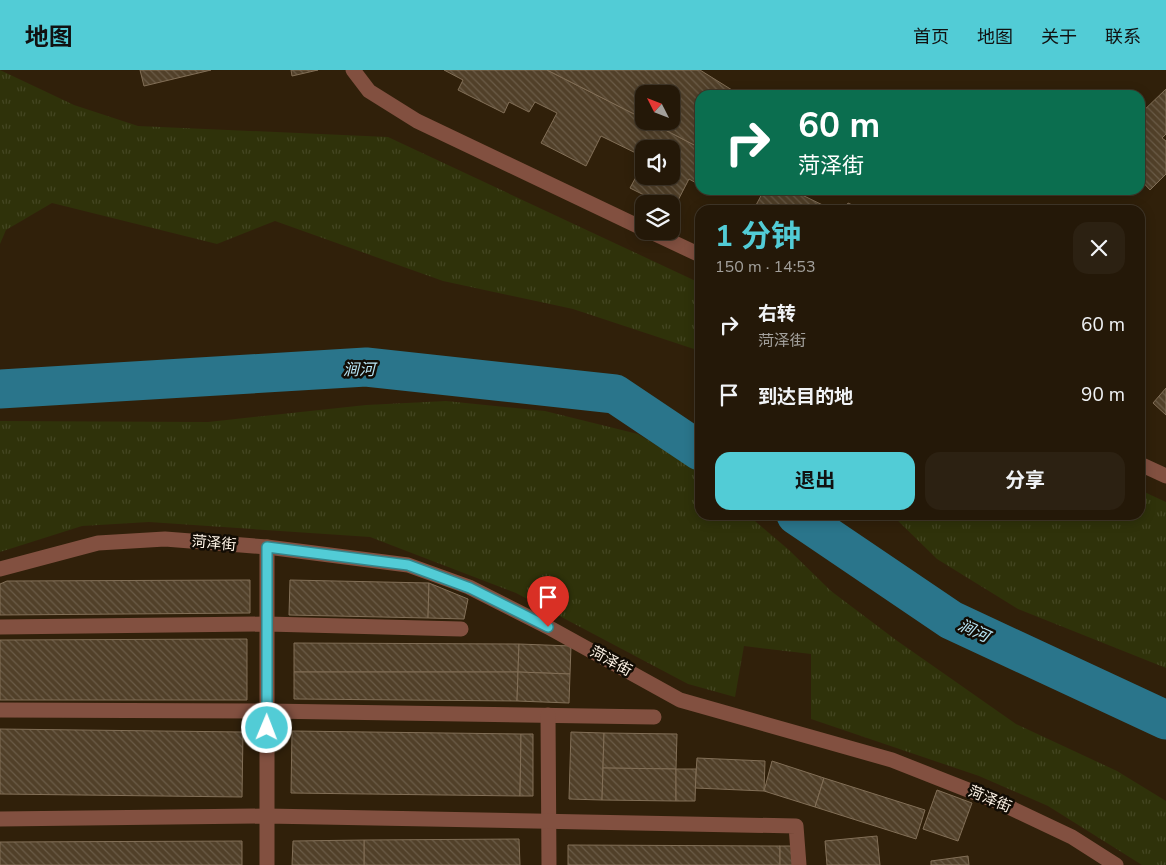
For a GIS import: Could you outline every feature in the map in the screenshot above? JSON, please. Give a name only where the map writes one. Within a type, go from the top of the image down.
[{"type":"street","points":[[353,70],[369,91],[417,121],[635,224]]},
{"type":"street","points":[[669,240],[695,253]]},
{"type":"street","points":[[1145,466],[1166,476]]},
{"type":"street","name":"菏泽街","points":[[0,569],[98,543],[164,539],[267,547],[408,565],[470,588],[548,627],[680,700],[892,760],[996,801],[1072,837],[1116,865]]},
{"type":"street","points":[[266,865],[267,547]]},
{"type":"street","points":[[0,627],[267,624],[461,629]]},
{"type":"street","points":[[0,710],[267,711],[654,717]]},
{"type":"street","points":[[548,715],[549,865]]},
{"type":"street","points":[[0,819],[266,816],[796,826],[799,865]]},
{"type":"green space","points":[[0,70],[74,105],[138,126],[388,137],[695,281],[695,349],[573,309],[443,281],[275,221],[217,244],[52,203],[6,230],[0,244]]},
{"type":"green space","points":[[446,401],[545,411],[638,434],[695,470],[695,520],[754,520],[789,550],[831,591],[896,640],[1016,724],[1117,771],[1166,801],[1166,865],[1142,865],[1048,806],[979,776],[811,719],[811,654],[744,646],[735,697],[688,684],[516,593],[370,537],[149,522],[82,526],[0,552],[0,421],[208,422],[366,405]]},
{"type":"green space","points":[[1145,492],[1166,502],[1166,668],[1018,609],[937,559],[897,520],[1145,520]]},
{"type":"building","points":[[140,70],[211,70],[144,86]]},
{"type":"building","points":[[291,70],[318,70],[292,76]]},
{"type":"building","points":[[444,70],[547,70],[635,114],[635,130],[665,130],[695,145],[695,182],[689,179],[680,196],[644,195],[630,188],[635,179],[635,185],[680,185],[680,140],[635,140],[635,153],[601,136],[586,166],[541,143],[557,113],[535,102],[529,112],[509,102],[504,113],[458,90],[463,80]]},
{"type":"building","points":[[547,70],[700,70],[732,90],[695,90],[695,145],[665,130],[680,130],[680,85],[635,85],[635,114]]},
{"type":"building","points":[[1166,89],[1166,134],[1162,138],[1166,141],[1166,174],[1150,190],[1145,184],[1145,109]]},
{"type":"building","points":[[761,195],[802,195],[823,205],[756,205]]},
{"type":"building","points":[[1166,388],[1166,415],[1153,403]]},
{"type":"building","points":[[250,580],[250,613],[0,615],[0,584],[7,581]]},
{"type":"building","points":[[290,580],[429,583],[428,618],[289,615]]},
{"type":"building","points":[[429,583],[468,599],[464,619],[428,618]]},
{"type":"building","points":[[247,639],[247,700],[0,700],[0,640]]},
{"type":"building","points":[[294,643],[519,644],[518,672],[294,672]]},
{"type":"building","points":[[519,644],[571,646],[570,674],[518,672]]},
{"type":"building","points":[[294,672],[518,672],[517,701],[294,699]]},
{"type":"building","points":[[518,672],[570,674],[569,703],[517,701]]},
{"type":"building","points":[[0,729],[243,732],[242,797],[0,794]]},
{"type":"building","points":[[292,731],[521,734],[520,796],[291,793]]},
{"type":"building","points":[[571,732],[604,733],[602,800],[569,799]]},
{"type":"building","points":[[604,733],[677,734],[676,769],[603,768]]},
{"type":"building","points":[[521,734],[533,734],[533,796],[520,796]]},
{"type":"building","points":[[697,758],[765,761],[764,791],[695,788]]},
{"type":"building","points":[[772,761],[824,778],[815,807],[764,791]]},
{"type":"building","points":[[603,768],[676,769],[676,801],[602,800]]},
{"type":"building","points":[[676,769],[696,769],[695,801],[676,801]]},
{"type":"building","points":[[824,778],[925,810],[916,839],[815,807]]},
{"type":"building","points":[[937,790],[972,803],[958,841],[923,829]]},
{"type":"building","points":[[877,836],[880,865],[827,865],[825,841]]},
{"type":"building","points":[[519,839],[520,865],[364,865],[364,840]]},
{"type":"building","points":[[364,840],[364,865],[292,865],[293,841]]},
{"type":"building","points":[[242,841],[242,865],[0,865],[0,842]]},
{"type":"building","points":[[568,845],[780,846],[780,865],[568,865]]},
{"type":"building","points":[[780,846],[794,846],[794,865],[780,865]]},
{"type":"building","points":[[968,856],[969,865],[931,865],[931,861]]},
{"type":"waterway","name":"涧河","points":[[0,389],[366,367],[615,394],[695,448]]},
{"type":"waterway","name":"涧河","points":[[803,520],[951,620],[1166,720]]},
{"type":"route","points":[[267,728],[267,547],[408,565],[470,588],[548,627]]}]
